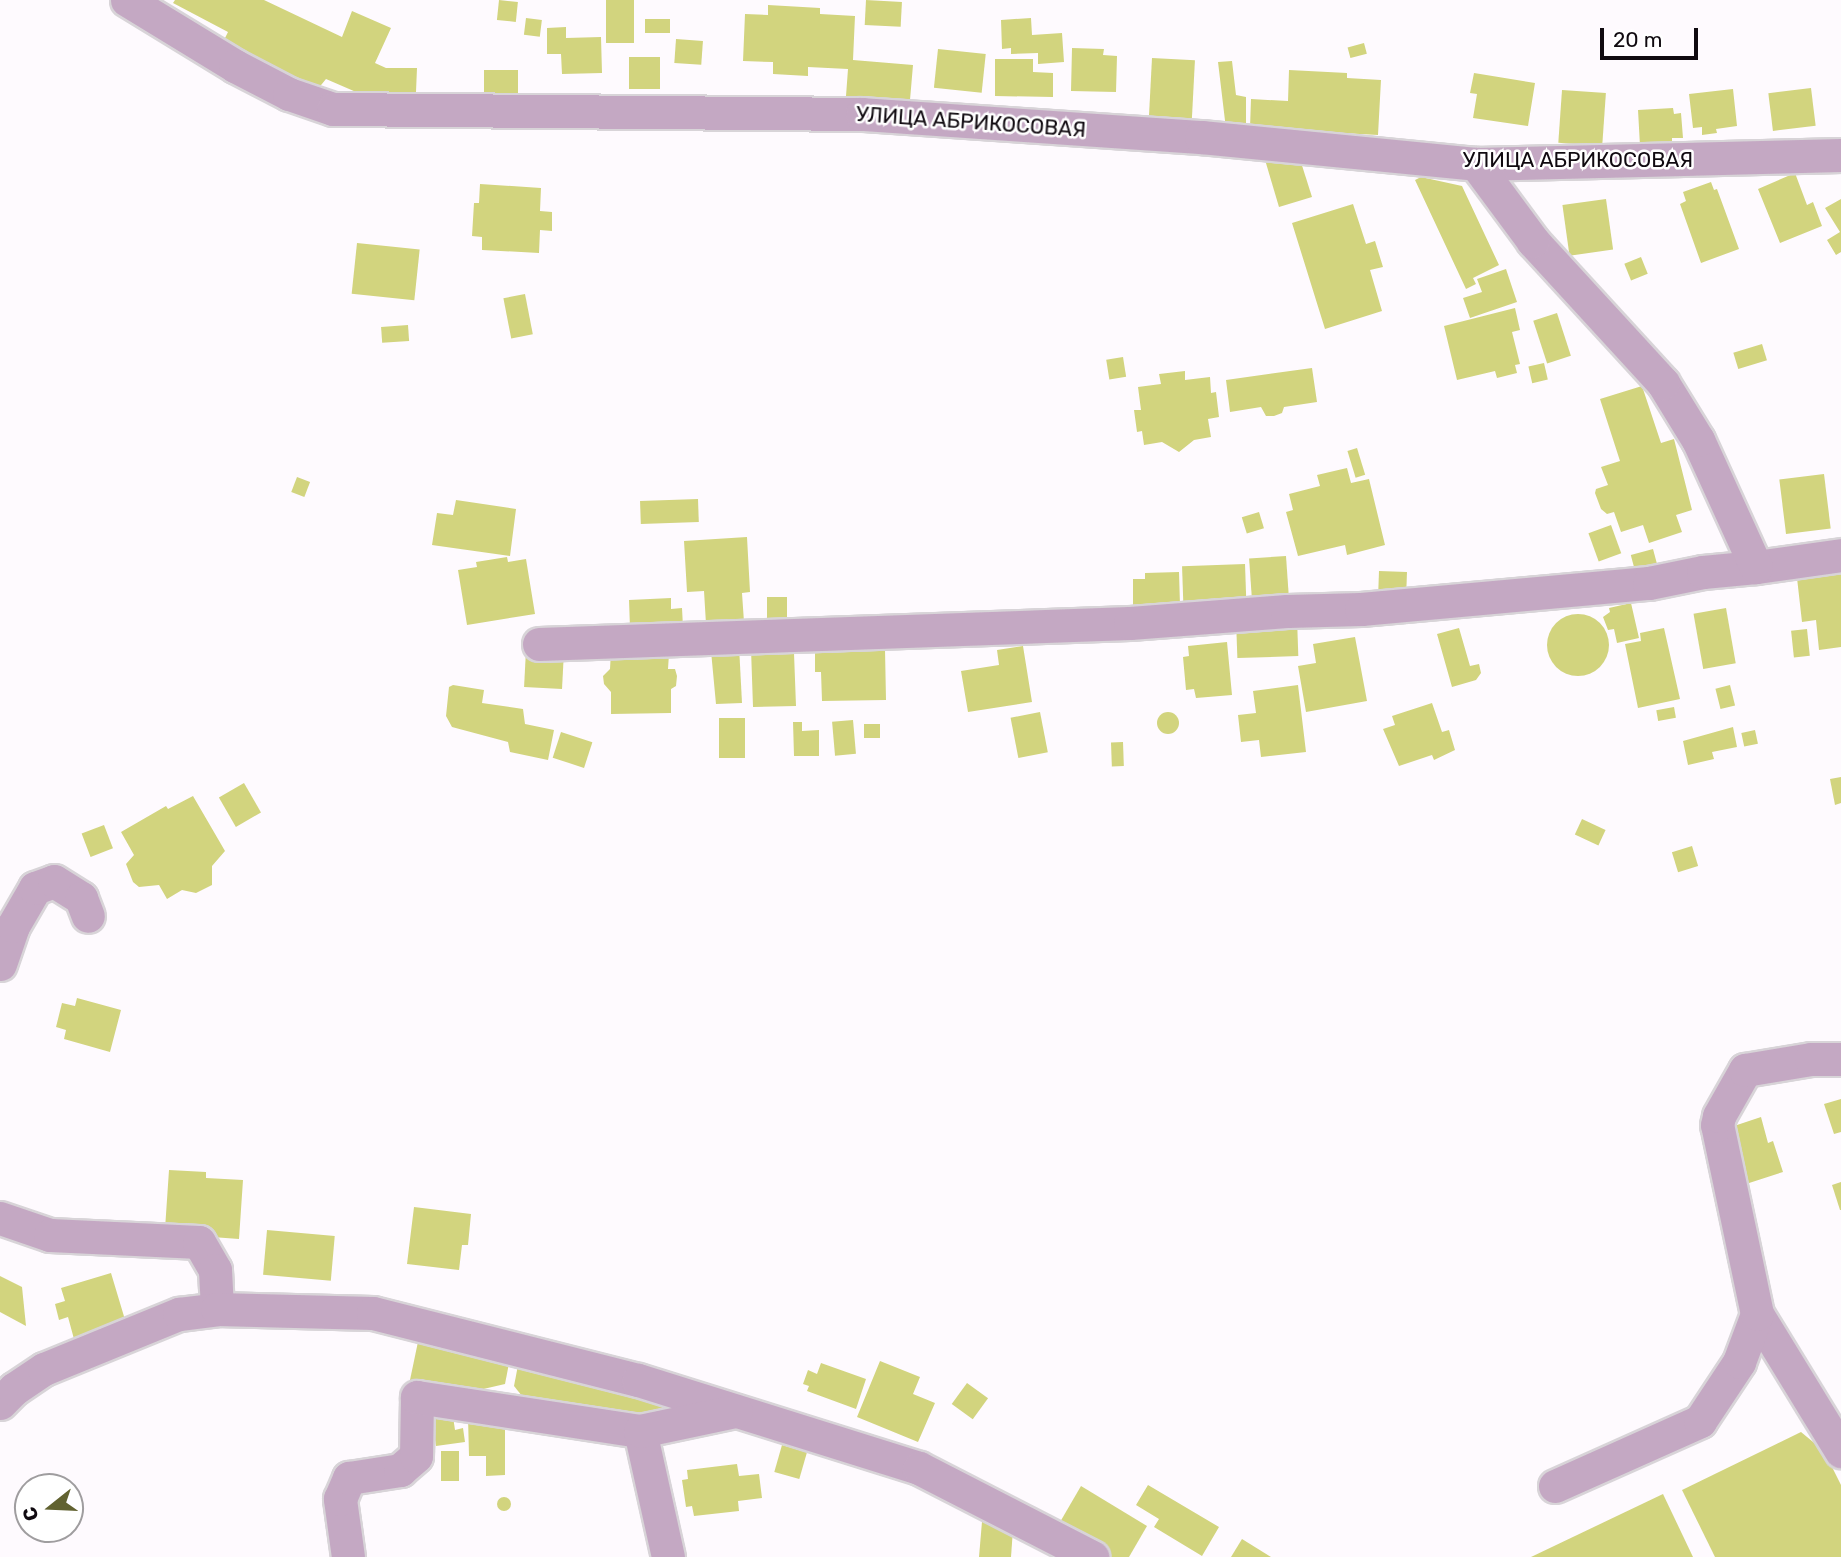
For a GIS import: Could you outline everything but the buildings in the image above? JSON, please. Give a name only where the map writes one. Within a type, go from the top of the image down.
[{"type":"street","name":"УЛИЦА АБРИКОСОВАЯ","points":[[127,0],[235,66],[289,94],[333,109],[862,114],[1201,137],[1476,164],[1841,155]]},
{"type":"street","points":[[1476,164],[1533,241],[1663,383],[1699,440],[1756,567]]},
{"type":"street","points":[[539,644],[1130,623],[1287,611],[1361,609],[1636,585],[1703,572],[1841,555]]},
{"type":"street","points":[[0,964],[13,926],[35,888],[54,881],[81,898],[88,916]]},
{"type":"street","points":[[1841,1059],[1811,1059],[1745,1070],[1719,1116],[1717,1125],[1757,1314],[1841,1451]]},
{"type":"street","points":[[0,1219],[50,1235],[199,1242],[215,1270],[217,1309]]},
{"type":"street","points":[[0,1403],[14,1389],[44,1369],[179,1314],[217,1309],[373,1313],[638,1380],[919,1468],[1092,1557]]},
{"type":"street","points":[[1555,1486],[1700,1421],[1739,1362],[1757,1314]]},
{"type":"street","points":[[348,1557],[340,1499],[349,1478],[400,1470],[416,1456],[417,1397],[640,1431],[736,1410]]},
{"type":"street","points":[[640,1431],[668,1557]]}]
